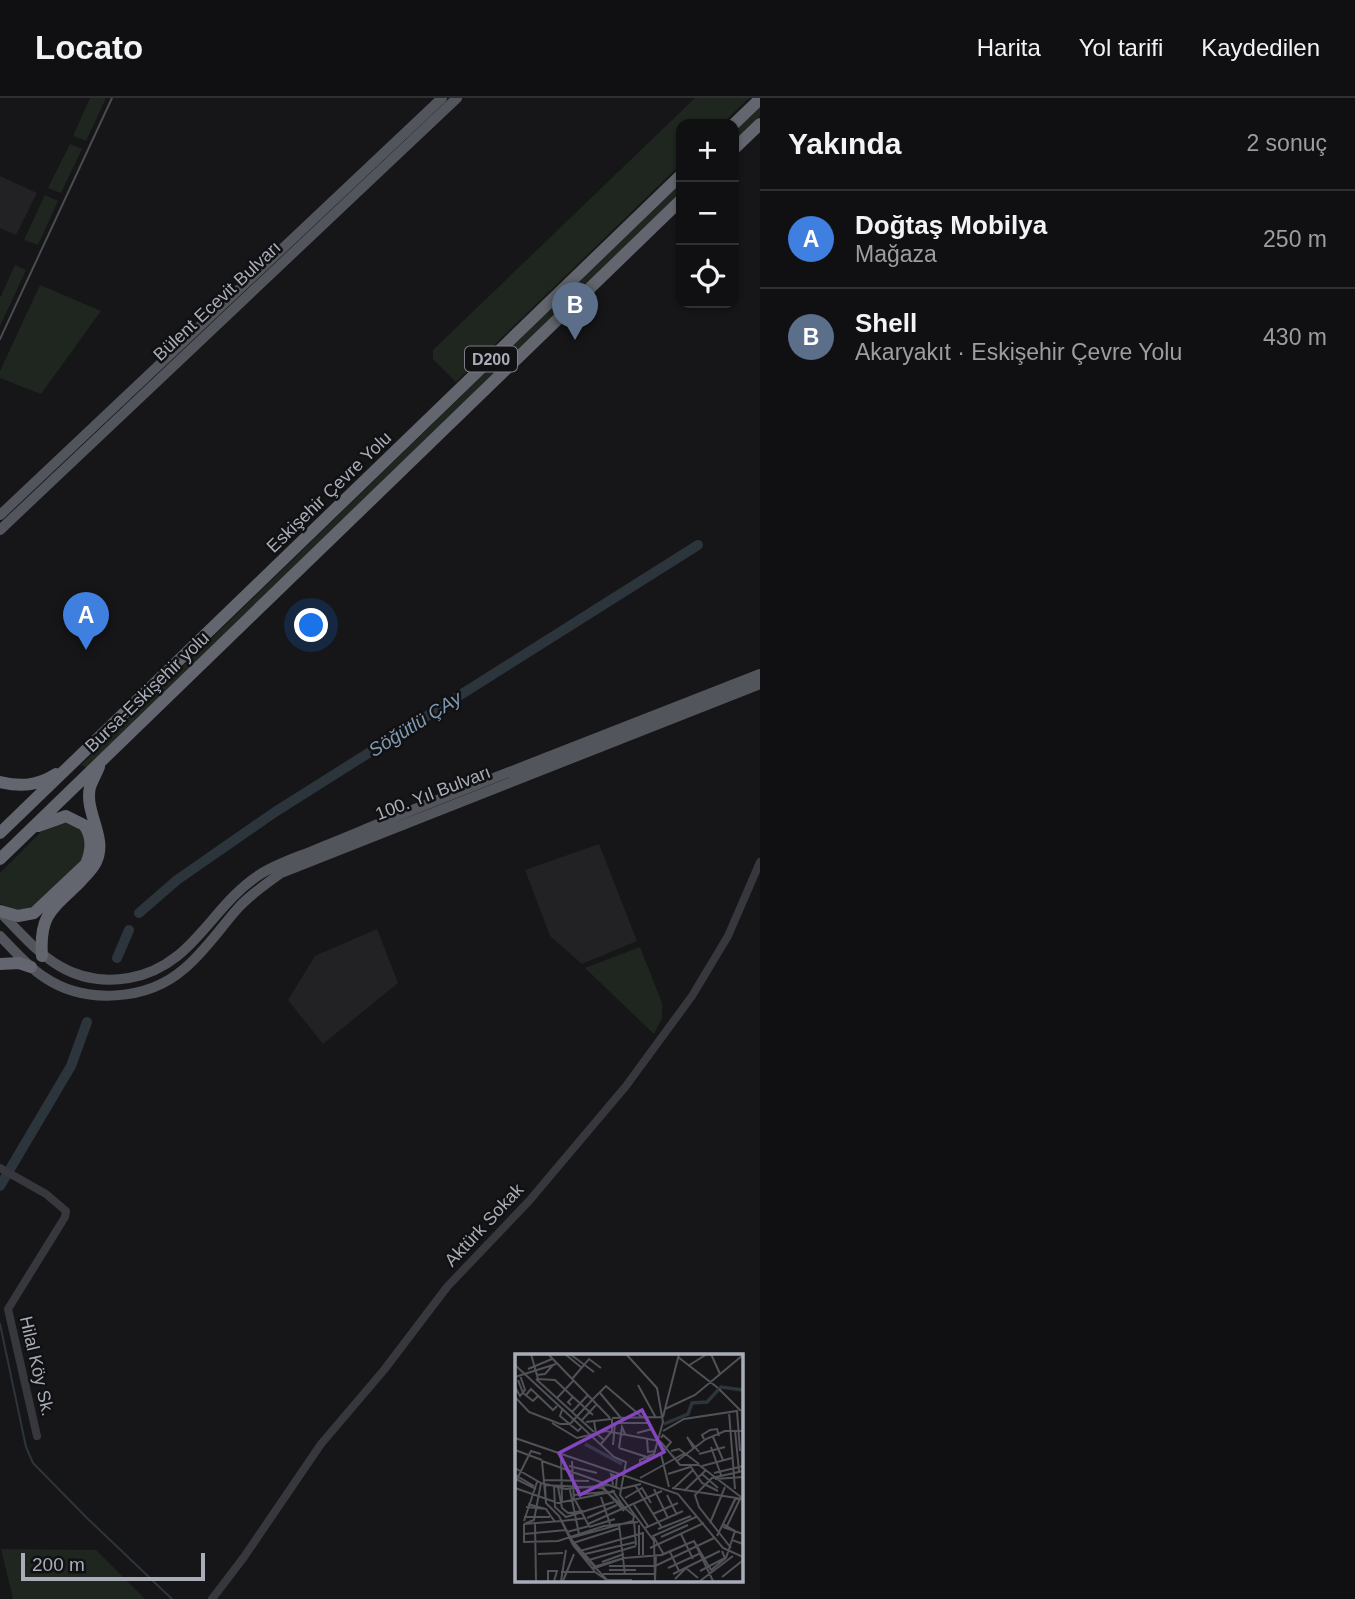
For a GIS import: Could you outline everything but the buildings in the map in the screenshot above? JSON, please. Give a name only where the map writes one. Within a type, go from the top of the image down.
[{"type":"highway","points":[[739,119],[760,99]]},
{"type":"highway","points":[[739,144],[760,124]]},
{"type":"highway","name":"Eskişehir Çevre Yolu","points":[[0,833],[676,180]]},
{"type":"highway","name":"Eskişehir Çevre Yolu","points":[[318,549],[676,205]]},
{"type":"highway","name":"Bursa-Eskişehir yolu","points":[[0,859],[318,549]]},
{"type":"highway","points":[[42,956],[41,940],[48,914],[90,872],[97,861],[100,849],[92,817],[90,788],[101,761]]},
{"type":"highway","points":[[0,782],[18,786],[31,785],[45,781],[71,765]]},
{"type":"highway","points":[[0,912],[18,916],[34,913],[86,864],[90,854],[88,830],[73,818],[58,817],[26,833]]},
{"type":"highway","points":[[0,964],[8,962],[31,967]]},
{"type":"main road","name":"Bülent Ecevit Bulvarı","points":[[0,515],[442,98]]},
{"type":"main road","name":"Bülent Ecevit Bulvarı","points":[[0,530],[55,475],[246,299],[457,98]]},
{"type":"main road","name":"100. Yıl Bulvarı","points":[[579,758],[760,674]]},
{"type":"main road","name":"100. Yıl Bulvarı","points":[[299,861],[579,758],[760,684]]},
{"type":"main road","points":[[0,912],[42,956],[82,978],[104,981],[149,973],[170,964],[185,951],[229,900],[260,874],[299,861]]},
{"type":"main road","points":[[0,936],[31,967],[61,986],[104,996],[130,995],[159,985],[183,970],[240,906],[299,861]]},
{"type":"street","name":"Aktürk Sokak","points":[[212,1599],[321,1444],[388,1365],[447,1287],[529,1201],[626,1086],[692,996],[728,936],[760,862]]},
{"type":"street","name":"Hilal Köy Sk.","points":[[0,1168],[37,1188],[66,1211],[65,1217],[8,1309],[37,1436]]},
{"type":"shaded area","points":[[90,98],[106,98],[86,141],[73,136]]},
{"type":"shaded area","points":[[695,98],[749,98],[727,119],[676,119],[676,169],[456,382],[433,359],[433,350]]},
{"type":"shaded area","points":[[760,107],[760,116],[739,137],[739,127]]},
{"type":"shaded area","points":[[70,144],[82,149],[61,193],[48,188]]},
{"type":"shaded area","points":[[0,176],[37,193],[16,235],[0,228]]},
{"type":"shaded area","points":[[676,188],[676,198],[87,768],[81,765]]},
{"type":"shaded area","points":[[45,195],[58,201],[38,245],[24,240]]},
{"type":"shaded area","points":[[15,265],[26,270],[0,326],[0,298]]},
{"type":"shaded area","points":[[40,285],[101,311],[41,394],[0,378],[0,371]]},
{"type":"shaded area","points":[[58,821],[73,825],[83,833],[86,845],[82,860],[55,889],[34,905],[22,910],[11,909],[0,903],[0,873],[47,826]]},
{"type":"shaded area","points":[[599,844],[637,941],[582,964],[550,936],[525,870]]},
{"type":"shaded area","points":[[377,929],[398,983],[323,1044],[288,1000],[315,956]]},
{"type":"shaded area","points":[[640,947],[662,1003],[662,1018],[654,1034],[585,968]]},
{"type":"shaded area","points":[[1,1549],[96,1550],[145,1599],[13,1599]]},
{"type":"waterway","name":"Söğütlü ÇAy","points":[[139,913],[177,880],[275,812],[698,545]]},
{"type":"waterway","name":"Söğütlü ÇAy","points":[[117,958],[129,930]]},
{"type":"waterway","points":[[0,1186],[71,1066],[87,1022]]},
{"type":"waterway","points":[[0,1324],[26,1447],[33,1463],[172,1599]]},
{"type":"tram line","points":[[0,339],[112,98]]},
{"type":"place","name":"Shell","points":[[575,340]]},
{"type":"place","name":"Doğtaş Mobilya","points":[[86,650]]}]
